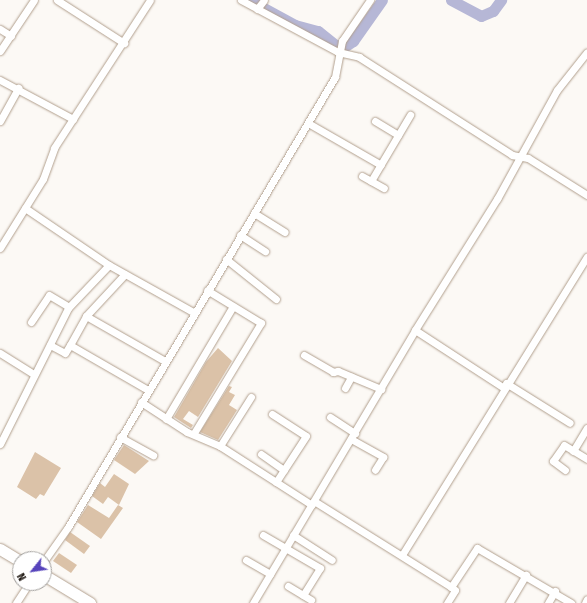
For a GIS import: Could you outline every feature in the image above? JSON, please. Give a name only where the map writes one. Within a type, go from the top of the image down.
[{"type":"main road","points":[[0,549],[12,556]]},
{"type":"main road","points":[[52,581],[90,603]]},
{"type":"street","points":[[0,51],[34,0]]},
{"type":"street","points":[[56,0],[124,43]]},
{"type":"street","points":[[0,248],[25,208],[73,119],[124,43],[150,0]]},
{"type":"street","points":[[241,0],[338,50],[359,57],[520,157],[528,158],[587,195]]},
{"type":"street","points":[[50,551],[335,77],[341,60],[338,50],[342,41],[370,0]]},
{"type":"street","points":[[257,9],[264,1]]},
{"type":"street","points":[[0,29],[11,36]]},
{"type":"street","points":[[253,603],[415,330],[497,199],[557,90],[587,52]]},
{"type":"street","points":[[0,80],[18,88],[73,119]]},
{"type":"street","points":[[0,121],[18,88]]},
{"type":"street","points":[[371,181],[410,115]]},
{"type":"street","points":[[375,121],[398,135]]},
{"type":"street","points":[[308,123],[381,165]]},
{"type":"street","points":[[362,176],[384,188]]},
{"type":"street","points":[[25,208],[109,265],[194,312]]},
{"type":"street","points":[[254,213],[285,232]]},
{"type":"street","points":[[240,235],[265,251]]},
{"type":"street","points":[[402,555],[505,385],[587,257]]},
{"type":"street","points":[[226,259],[276,299]]},
{"type":"street","points":[[0,444],[69,307],[109,265]]},
{"type":"street","points":[[50,345],[65,353],[86,316],[125,274]]},
{"type":"street","points":[[194,433],[265,325],[207,290]]},
{"type":"street","points":[[32,322],[49,295],[69,307]]},
{"type":"street","points":[[166,418],[233,306]]},
{"type":"street","points":[[86,316],[165,361]]},
{"type":"street","points":[[415,330],[505,385],[570,422]]},
{"type":"street","points":[[70,345],[148,390]]},
{"type":"street","points":[[0,354],[34,374]]},
{"type":"street","points":[[304,355],[333,372],[338,371],[381,389]]},
{"type":"street","points":[[345,388],[351,377]]},
{"type":"street","points":[[220,446],[251,396]]},
{"type":"street","points":[[141,402],[166,418],[220,446],[276,482],[402,555],[455,590],[447,603]]},
{"type":"street","points":[[272,414],[306,436],[276,482]]},
{"type":"street","points":[[330,417],[353,436],[383,457],[375,470]]},
{"type":"street","points":[[573,451],[587,428]]},
{"type":"street","points":[[120,437],[152,456]]},
{"type":"street","points":[[565,470],[553,461],[564,445],[587,459]]},
{"type":"street","points":[[261,454],[284,470]]},
{"type":"street","points":[[263,535],[320,568],[303,595]]},
{"type":"street","points":[[293,535],[332,560]]},
{"type":"street","points":[[451,588],[477,548],[555,591],[571,603]]},
{"type":"street","points":[[246,560],[270,574]]},
{"type":"street","points":[[508,603],[526,575]]},
{"type":"street","points":[[288,586],[311,600]]},
{"type":"street","points":[[16,603],[24,591]]},
{"type":"street","points":[[548,603],[555,591]]},
{"type":"street","points":[[585,603],[587,599]]},
{"type":"building","points":[[218,348],[232,361],[198,417],[189,411],[183,419],[193,425],[191,428],[174,417],[206,362]]},
{"type":"building","points":[[229,386],[232,387],[229,392],[235,395],[229,405],[237,410],[218,440],[200,432]]},
{"type":"building","points":[[124,445],[149,461],[135,474],[114,460]]},
{"type":"building","points":[[35,452],[61,468],[44,496],[40,494],[36,499],[17,487]]},
{"type":"building","points":[[114,474],[129,484],[119,505],[108,497],[103,504],[92,496],[100,483],[105,487]]},
{"type":"building","points":[[88,505],[109,518],[118,505],[123,508],[101,539],[77,522]]},
{"type":"building","points":[[70,532],[90,546],[84,554],[65,540]]},
{"type":"building","points":[[59,553],[77,565],[71,573],[53,561]]},
{"type":"waterway","points":[[249,0],[295,25],[318,31],[335,45],[344,47],[353,41],[382,0]]},
{"type":"waterway","points":[[451,0],[481,16],[493,11],[501,0]]}]
